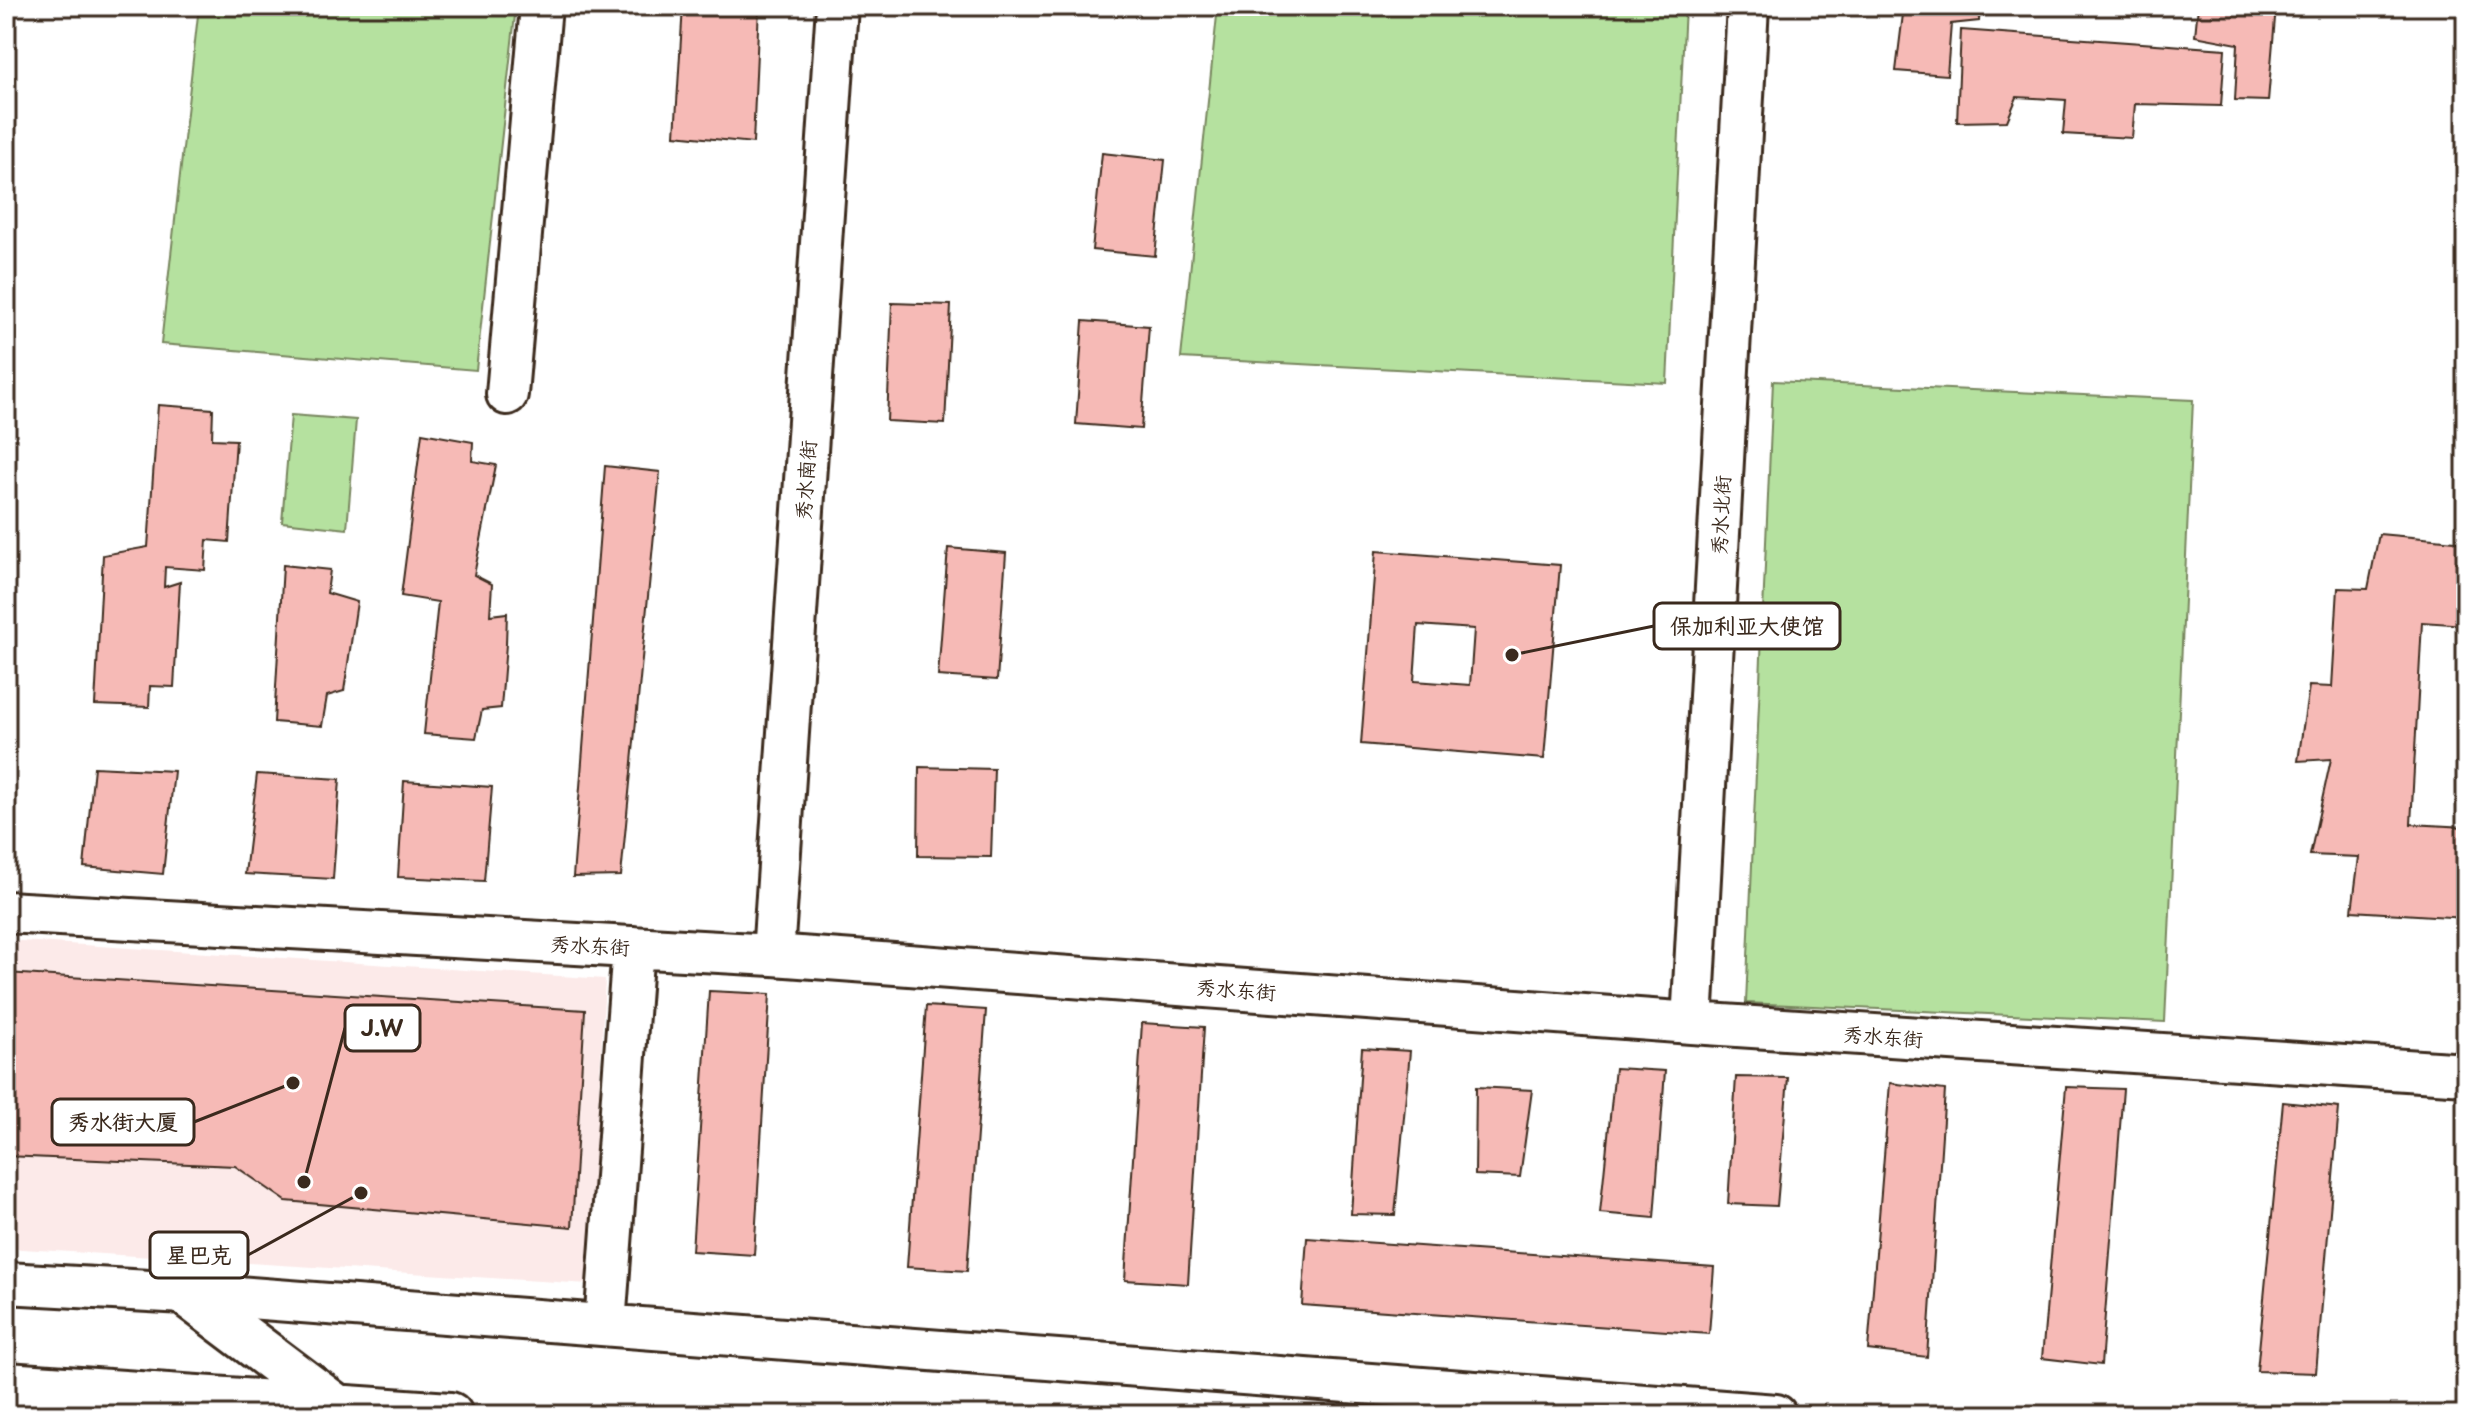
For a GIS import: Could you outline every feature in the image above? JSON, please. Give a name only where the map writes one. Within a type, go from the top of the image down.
[{"type":"main road","points":[[185,1293],[339,1409]]},
{"type":"main road","points":[[6,1385],[450,1415]]},
{"type":"street","points":[[507,394],[541,6]]},
{"type":"street","name":"秀水南街","points":[[773,955],[837,6]]},
{"type":"street","name":"秀水北街","points":[[1692,1023],[1748,6]]},
{"type":"street","name":"秀水东街","points":[[6,912],[773,955],[1692,1023],[2466,1074]]},
{"type":"street","points":[[605,1325],[633,947]]},
{"type":"street","points":[[6,1283],[185,1293],[1776,1415]]},
{"type":"shaded area","points":[[6,940],[605,979],[589,1284],[6,1248]]},
{"type":"shaded area","points":[[6,1407],[163,1415],[6,1415]]},
{"type":"green space","points":[[199,6],[516,6],[476,370],[161,344]]},
{"type":"green space","points":[[1218,6],[1685,6],[1667,383],[1181,358]]},
{"type":"green space","points":[[1773,381],[2193,400],[2165,1022],[1746,1003]]},
{"type":"green space","points":[[291,415],[356,420],[347,529],[282,522]]},
{"type":"building","points":[[683,6],[759,6],[753,143],[675,135]]},
{"type":"building","points":[[1904,6],[1980,6],[1979,21],[1951,24],[1947,75],[1896,71]]},
{"type":"building","points":[[2198,6],[2276,6],[2268,101],[2235,100],[2238,44],[2195,36]]},
{"type":"building","points":[[6,25],[13,25],[6,135]]},
{"type":"building","points":[[1961,30],[2225,49],[2221,106],[2135,104],[2132,138],[2063,134],[2066,100],[2017,97],[2007,121],[1957,122]]},
{"type":"building","points":[[1102,153],[1165,160],[1155,256],[1092,250]]},
{"type":"building","points":[[892,303],[951,305],[945,424],[887,421]]},
{"type":"building","points":[[1083,321],[1149,326],[1141,429],[1076,424]]},
{"type":"building","points":[[158,405],[213,409],[212,439],[236,440],[229,542],[207,540],[205,570],[165,567],[164,587],[180,582],[174,687],[150,686],[149,707],[95,705],[103,555],[148,547]]},
{"type":"building","points":[[422,433],[473,442],[472,461],[496,465],[474,575],[492,584],[490,615],[507,613],[506,644],[501,708],[482,710],[476,738],[424,734],[438,602],[401,596]]},
{"type":"building","points":[[605,466],[660,472],[621,876],[573,877]]},
{"type":"building","points":[[2379,534],[2466,542],[2466,625],[2422,622],[2411,824],[2466,827],[2466,918],[2352,911],[2359,857],[2310,855],[2331,759],[2298,761],[2309,686],[2332,687],[2338,588],[2368,589]]},
{"type":"building","points":[[948,548],[1006,553],[997,680],[938,676]]},
{"type":"building","points":[[1376,551],[1560,565],[1544,759],[1361,744]],"holes":[[[1418,625],[1474,629],[1470,685],[1414,681]]]},
{"type":"building","points":[[283,565],[330,570],[327,593],[357,602],[344,691],[327,696],[322,726],[274,722]]},
{"type":"building","points":[[94,767],[174,771],[163,874],[84,867]]},
{"type":"building","points":[[919,767],[994,769],[991,857],[918,856]]},
{"type":"building","points":[[257,774],[340,779],[333,879],[245,874]]},
{"type":"building","points":[[404,781],[492,787],[484,881],[398,877]]},
{"type":"building","points":[[6,973],[585,1010],[572,1227],[286,1201],[235,1166],[6,1156]]},
{"type":"building","points":[[709,991],[770,994],[754,1255],[692,1251]]},
{"type":"building","points":[[926,1006],[986,1010],[967,1271],[907,1267]]},
{"type":"building","points":[[1142,1023],[1204,1027],[1188,1284],[1125,1280]]},
{"type":"building","points":[[1362,1048],[1410,1051],[1395,1215],[1351,1214]]},
{"type":"building","points":[[1615,1068],[1665,1071],[1654,1218],[1600,1213]]},
{"type":"building","points":[[1736,1077],[1788,1078],[1777,1206],[1728,1204]]},
{"type":"building","points":[[1890,1083],[1945,1090],[1927,1357],[1868,1350]]},
{"type":"building","points":[[1476,1087],[1532,1090],[1520,1177],[1475,1175]]},
{"type":"building","points":[[2066,1087],[2123,1089],[2101,1365],[2042,1358]]},
{"type":"building","points":[[2283,1102],[2339,1108],[2316,1373],[2257,1371]]},
{"type":"building","points":[[1307,1238],[1714,1267],[1709,1334],[1302,1305]]},
{"type":"place","name":"保加利亚大使馆","points":[[1512,655]]},
{"type":"place","name":"秀水街大厦","points":[[293,1083]]},
{"type":"place","name":"J.W","points":[[304,1182]]},
{"type":"place","name":"星巴克","points":[[361,1193]]}]
